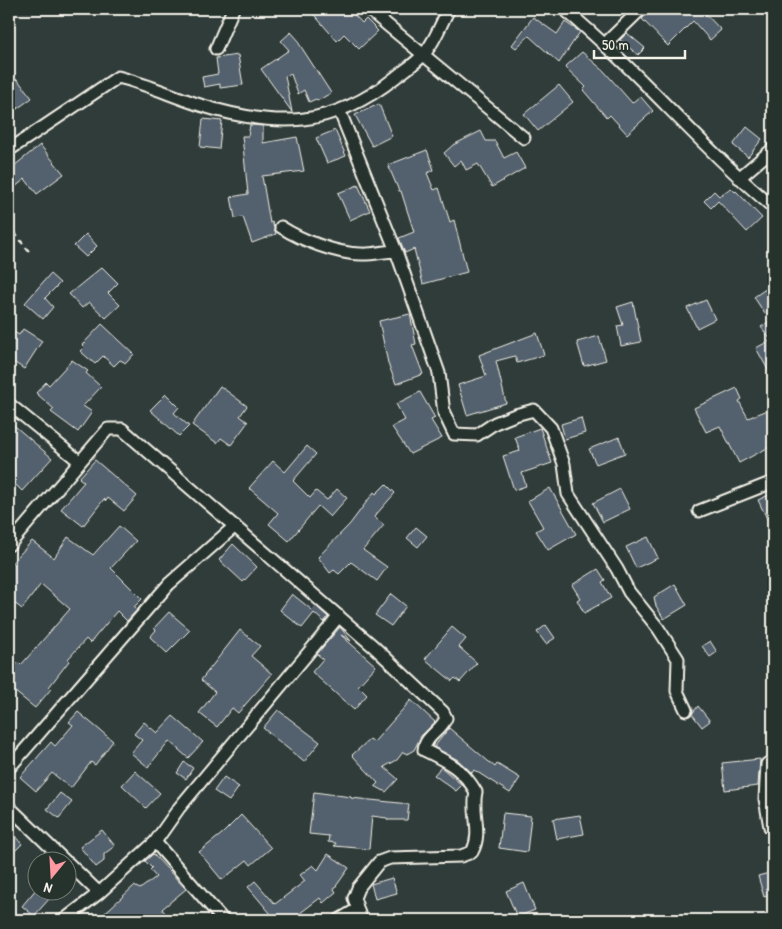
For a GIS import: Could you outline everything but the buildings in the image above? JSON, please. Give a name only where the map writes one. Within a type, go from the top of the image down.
[{"type":"street","points":[[216,49],[233,9]]},
{"type":"street","points":[[368,9],[524,138]]},
{"type":"street","points":[[9,150],[118,77],[146,84],[200,105],[262,120],[288,122],[340,112],[381,89],[424,55],[449,9]]},
{"type":"street","points":[[564,9],[606,43],[739,178],[773,207]]},
{"type":"street","points":[[606,43],[641,9]]},
{"type":"street","points":[[340,112],[396,251],[439,373],[444,413],[454,434],[477,435],[495,423],[534,410],[551,428],[564,464],[568,494],[617,569],[629,592],[658,628],[678,659],[677,691],[686,710]]},
{"type":"street","points":[[739,178],[773,149]]},
{"type":"street","points":[[281,227],[294,235],[346,253],[363,255],[396,251]]},
{"type":"street","points":[[9,404],[79,461]]},
{"type":"street","points":[[9,545],[108,429],[122,429],[339,616],[443,712],[446,718],[445,722],[424,746],[424,750],[452,764],[466,776],[476,792],[473,805],[478,834],[472,852],[461,856],[390,858],[379,862],[358,888],[354,898],[359,915],[340,920]]},
{"type":"street","points":[[699,511],[773,482]]},
{"type":"street","points":[[9,768],[169,584],[235,526]]},
{"type":"street","points":[[64,920],[99,893],[155,842],[179,808],[339,616]]},
{"type":"street","points":[[767,764],[765,799],[770,827],[773,828]]},
{"type":"street","points":[[9,807],[56,852]]},
{"type":"street","points":[[155,842],[223,920]]},
{"type":"street","points":[[78,873],[99,893]]},
{"type":"path","points":[[9,226],[31,254]]}]
